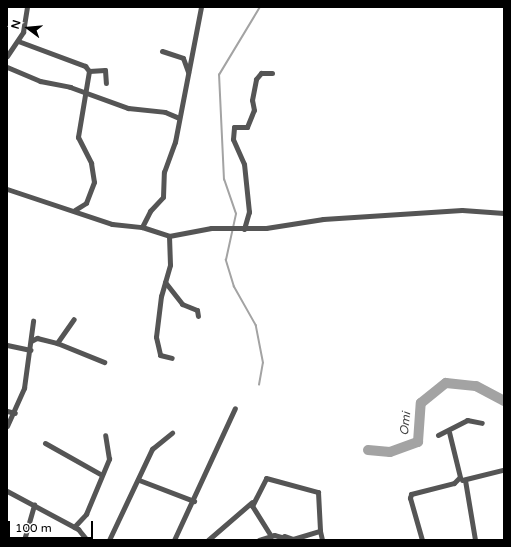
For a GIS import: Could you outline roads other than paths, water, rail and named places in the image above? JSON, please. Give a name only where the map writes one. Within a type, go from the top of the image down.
[{"type":"street","points":[[7,56],[18,41],[28,7]]},
{"type":"street","points":[[142,226],[150,211],[163,197],[164,172],[179,118],[201,7]]},
{"type":"street","points":[[18,41],[85,66],[89,71],[78,137],[91,163],[94,182],[86,203],[76,210]]},
{"type":"street","points":[[162,51],[184,58],[188,73]]},
{"type":"street","points":[[7,67],[128,108],[165,112],[179,118]]},
{"type":"street","points":[[89,71],[105,70],[106,83]]},
{"type":"street","points":[[244,229],[249,212],[244,164],[233,139],[234,127],[247,127],[254,110],[252,100],[256,79],[261,73],[272,73]]},
{"type":"street","points":[[7,189],[76,210],[112,224],[142,226],[169,236],[211,228],[244,229],[323,219],[462,210],[504,213]]},
{"type":"street","points":[[169,236],[172,253],[165,282],[156,348],[160,355],[172,358]]},
{"type":"street","points":[[165,282],[182,304],[196,309],[198,316]]},
{"type":"street","points":[[57,343],[74,319]]},
{"type":"street","points":[[7,426],[15,413],[30,350],[33,321]]},
{"type":"street","points":[[31,341],[37,338],[57,343],[104,362]]},
{"type":"street","points":[[7,345],[30,350]]},
{"type":"street","points":[[174,540],[194,501],[235,408]]},
{"type":"street","points":[[7,411],[15,413]]},
{"type":"street","points":[[438,435],[449,432],[467,420],[482,423]]},
{"type":"street","points":[[449,432],[460,476],[454,483]]},
{"type":"street","points":[[109,540],[158,441],[172,433]]},
{"type":"street","points":[[74,527],[86,514],[109,459],[105,435]]},
{"type":"street","points":[[45,443],[102,475]]},
{"type":"street","points":[[422,540],[410,496],[502,470]]},
{"type":"street","points":[[208,540],[252,502],[266,478],[318,492],[320,531],[322,540]]},
{"type":"street","points":[[139,480],[194,501]]},
{"type":"street","points":[[465,480],[475,540]]},
{"type":"street","points":[[7,491],[34,504],[74,527],[87,540]]},
{"type":"street","points":[[252,502],[271,536]]},
{"type":"street","points":[[24,540],[34,504]]},
{"type":"street","points":[[259,540],[271,536],[293,539],[320,531]]},
{"type":"waterway","points":[[259,385],[263,363],[256,326],[234,287],[226,260],[236,214],[224,180],[219,75],[260,7]]},
{"type":"waterway","name":"Omi","points":[[368,450],[390,452],[418,442],[421,403],[446,383],[476,386],[504,401]]}]
